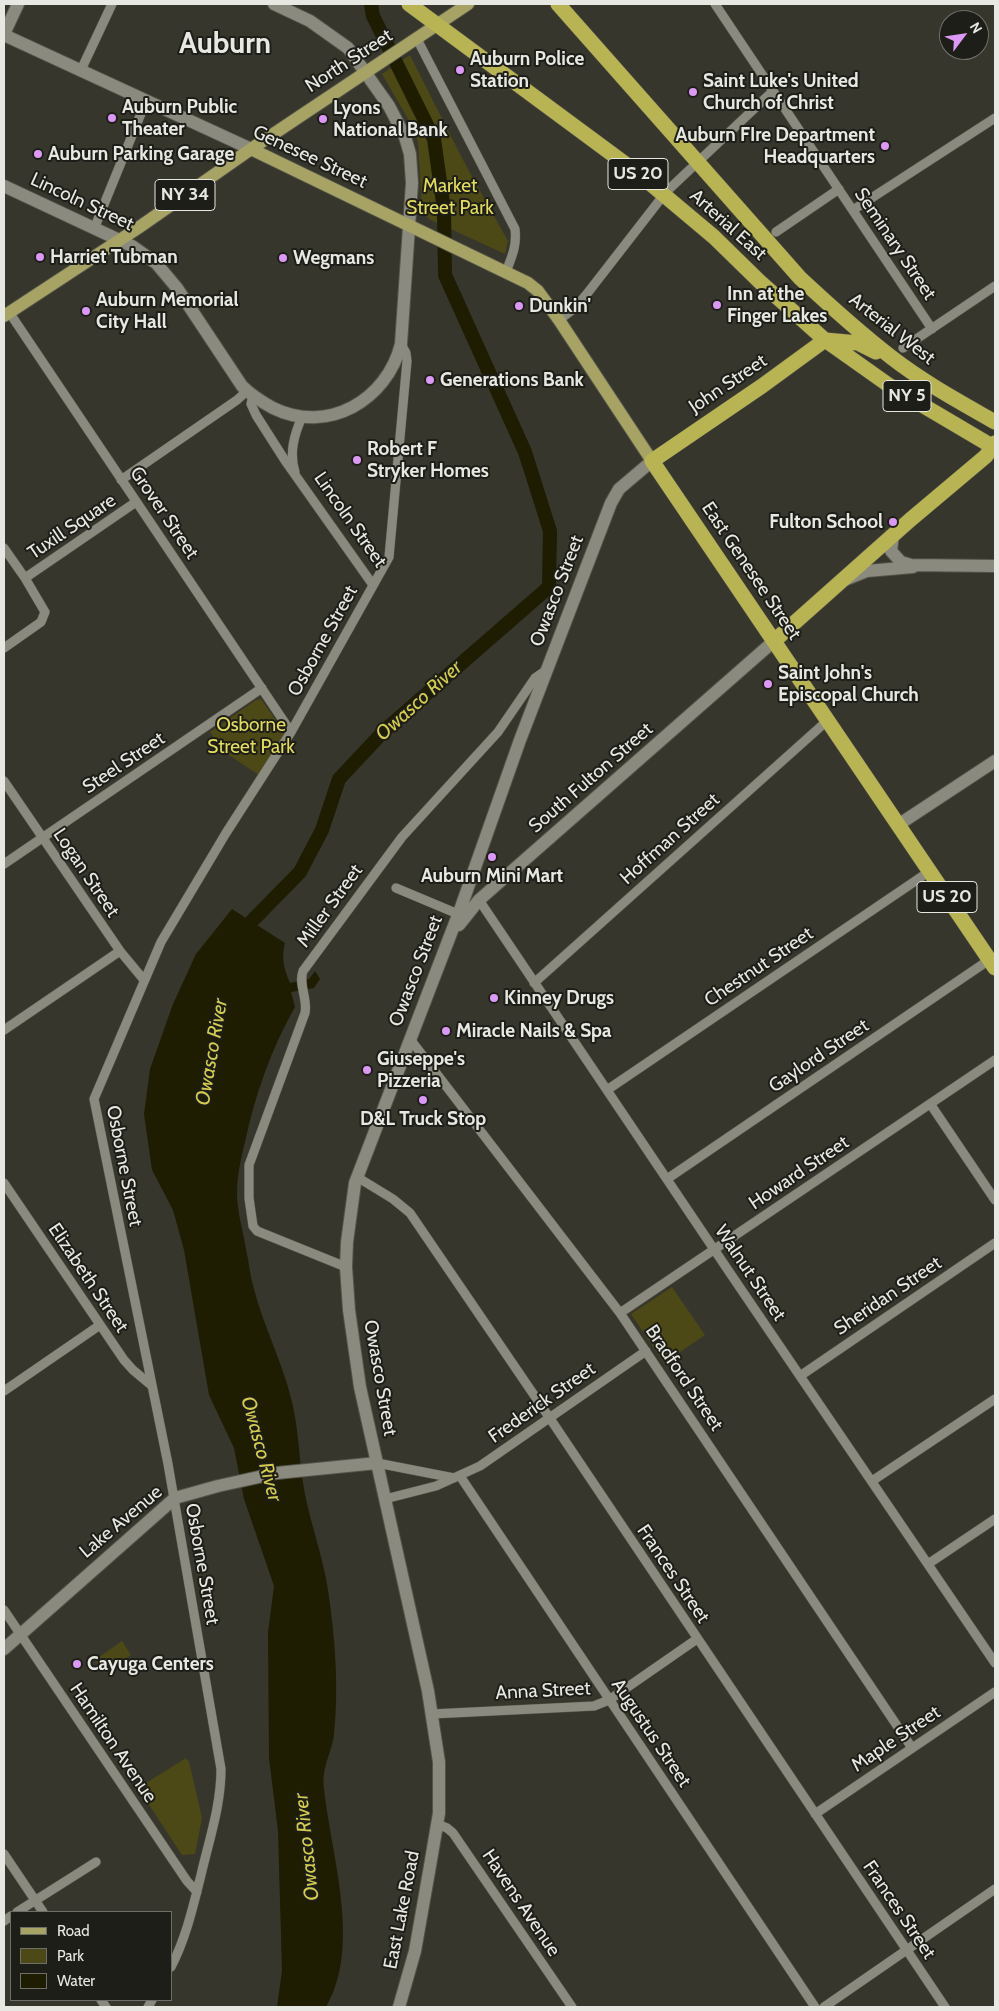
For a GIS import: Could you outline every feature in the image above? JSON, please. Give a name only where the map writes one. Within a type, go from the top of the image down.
[{"type":"highway","name":"US 20","points":[[410,4],[438,24]]},
{"type":"highway","name":"Arterial West","points":[[558,4],[800,278],[825,301],[897,352],[966,406],[995,422]]},
{"type":"highway","name":"Arterial East","points":[[438,24],[600,144],[664,195],[714,237],[825,340],[890,386],[994,446]]},
{"type":"highway","points":[[825,340],[858,343],[880,354],[897,352]]},
{"type":"highway","name":"John Street","points":[[652,461],[762,386],[825,340]]},
{"type":"highway","points":[[774,641],[893,535],[986,456],[994,446]]},
{"type":"highway","name":"East Genesee Street","points":[[652,461],[992,964]]},
{"type":"main road","points":[[4,34],[18,4]]},
{"type":"main road","points":[[274,4],[310,20],[348,48],[397,118],[405,137],[412,171],[401,344],[397,359],[389,375],[363,401],[348,410],[332,414],[302,417]]},
{"type":"main road","name":"North Street","points":[[251,149],[467,4]]},
{"type":"main road","name":"Genesee Street","points":[[4,34],[251,149],[528,283],[538,291],[559,320]]},
{"type":"main road","name":"NY 34","points":[[6,314],[251,149]]},
{"type":"main road","name":"Lincoln Street","points":[[4,186],[145,254],[167,275],[250,393],[278,410],[302,417]]},
{"type":"main road","name":"East Genesee Street","points":[[559,320],[652,461]]},
{"type":"main road","name":"Owasco Street","points":[[437,1822],[439,1762],[432,1714],[377,1463],[356,1358],[349,1310],[346,1267],[347,1242],[357,1176],[458,914],[611,503],[619,489],[652,461]]},
{"type":"main road","points":[[893,535],[891,551],[894,557],[901,562],[921,566]]},
{"type":"main road","points":[[838,584],[867,571],[921,566],[995,566]]},
{"type":"main road","name":"South Fulton Street","points":[[444,951],[467,914],[479,900],[774,641]]},
{"type":"main road","points":[[898,825],[995,760]]},
{"type":"main road","points":[[465,894],[479,900]]},
{"type":"main road","name":"Lake Avenue","points":[[4,1648],[175,1498],[277,1473],[377,1463]]},
{"type":"main road","name":"East Lake Road","points":[[399,2007],[415,1951],[437,1822]]},
{"type":"street","points":[[81,70],[112,4]]},
{"type":"street","name":"Seminary Street","points":[[715,4],[932,329]]},
{"type":"street","points":[[417,39],[515,230],[515,250],[506,272]]},
{"type":"street","points":[[559,320],[575,308],[586,295],[664,195],[696,162],[773,91]]},
{"type":"street","points":[[94,229],[142,112]]},
{"type":"street","points":[[853,210],[995,118]]},
{"type":"street","points":[[776,232],[838,189]]},
{"type":"street","points":[[897,352],[995,286]]},
{"type":"street","name":"Grover Street","points":[[6,314],[121,480],[291,732]]},
{"type":"street","name":"Osborne Street","points":[[172,1965],[180,1950],[197,1892],[220,1797],[221,1769],[175,1498],[94,1100],[158,948],[178,912],[291,732],[390,554],[402,397],[407,361],[406,353],[401,344]]},
{"type":"street","points":[[121,480],[250,393]]},
{"type":"street","name":"Lincoln Street","points":[[250,393],[251,404],[256,415],[373,585]]},
{"type":"street","name":"Lincoln Street","points":[[297,477],[293,465],[293,444],[302,417]]},
{"type":"street","name":"Tuxill Square","points":[[25,578],[136,502]]},
{"type":"street","name":"Tuxill Square","points":[[4,548],[45,612],[41,622],[4,648]]},
{"type":"street","name":"Miller Street","points":[[346,1267],[257,1231],[253,1226],[248,1186],[248,1165],[305,1013],[305,997],[301,976],[341,918],[402,837],[498,732],[535,678],[548,669]]},
{"type":"street","name":"Steel Street","points":[[4,864],[262,688]]},
{"type":"street","name":"Hoffman Street","points":[[534,983],[828,720]]},
{"type":"street","name":"Logan Street","points":[[4,781],[120,951],[144,980]]},
{"type":"street","name":"Chestnut Street","points":[[607,1090],[930,871]]},
{"type":"street","points":[[396,888],[458,914]]},
{"type":"street","name":"Walnut Street","points":[[479,900],[995,1663]]},
{"type":"street","points":[[4,1030],[120,951]]},
{"type":"street","name":"Gaylord Street","points":[[667,1179],[992,964]]},
{"type":"street","name":"Bradford Street","points":[[410,1040],[620,1313],[912,1748]]},
{"type":"street","name":"Howard Street","points":[[620,1313],[931,1105],[995,1060]]},
{"type":"street","points":[[931,1105],[995,1200]]},
{"type":"street","name":"Frances Street","points":[[357,1176],[398,1202],[410,1214],[549,1417],[945,2007]]},
{"type":"street","name":"Elizabeth Street","points":[[4,1184],[124,1360],[151,1385]]},
{"type":"street","name":"Sheridan Street","points":[[800,1376],[995,1243]]},
{"type":"street","points":[[4,1391],[100,1325]]},
{"type":"street","name":"Frederick Street","points":[[385,1499],[428,1488],[480,1466],[646,1351]]},
{"type":"street","points":[[872,1482],[995,1399]]},
{"type":"street","points":[[377,1463],[457,1477]]},
{"type":"street","name":"Augustus Street","points":[[457,1477],[815,2007]]},
{"type":"street","points":[[928,1564],[995,1519]]},
{"type":"street","name":"Hamilton Avenue","points":[[4,1610],[187,1881],[197,1892]]},
{"type":"street","name":"Anna Street","points":[[432,1714],[594,1706],[609,1700],[697,1639]]},
{"type":"street","name":"Maple Street","points":[[815,1814],[995,1692]]},
{"type":"street","name":"Havens Avenue","points":[[437,1822],[453,1833],[572,2007]]},
{"type":"street","points":[[4,1854],[41,1911]]},
{"type":"street","points":[[19,1911],[96,1862]]},
{"type":"street","points":[[824,2007],[995,1890]]},
{"type":"green space","name":"Market Street Park","points":[[410,55],[463,160],[508,241],[505,254],[429,219],[422,211],[418,142],[411,124],[382,74]]},
{"type":"green space","name":"Osborne Street Park","points":[[261,699],[282,729],[284,735],[259,775],[224,752],[210,732],[256,700]]},
{"type":"green space","points":[[672,1287],[705,1335],[664,1363],[631,1314]]},
{"type":"green space","points":[[122,1641],[131,1655],[104,1673],[95,1660]]},
{"type":"green space","points":[[186,1758],[189,1762],[202,1818],[195,1854],[182,1855],[138,1788]]},
{"type":"water","points":[[232,909],[285,943],[284,963],[290,983],[309,979],[315,971],[320,979],[314,988],[291,992],[295,1007],[278,1039],[259,1090],[241,1161],[237,1200],[258,1303],[284,1373],[292,1402],[304,1489],[326,1577],[333,1626],[336,1662],[334,1734],[323,1781],[341,1900],[343,1929],[342,1956],[337,1983],[326,2007],[277,2007],[282,1971],[278,1831],[269,1758],[268,1633],[274,1586],[244,1499],[234,1448],[209,1395],[184,1250],[173,1210],[152,1170],[144,1114],[150,1069],[173,1004],[196,954]]},
{"type":"waterway","name":"Owasco River","points":[[244,939],[251,922],[300,872],[322,830],[339,779],[385,730],[549,587],[550,531],[525,452],[445,275],[444,210],[434,139],[373,16],[371,4]]},
{"type":"place","name":"Auburn Police Station","points":[[460,70]]},
{"type":"place","name":"Saint Luke's United Church of Christ","points":[[693,92]]},
{"type":"place","name":"Auburn Public Theater","points":[[112,118]]},
{"type":"place","name":"Lyons National Bank","points":[[323,119]]},
{"type":"place","name":"Auburn FIre Department Headquarters","points":[[885,146]]},
{"type":"place","name":"Auburn Parking Garage","points":[[38,154]]},
{"type":"place","name":"Harriet Tubman","points":[[40,257]]},
{"type":"place","name":"Wegmans","points":[[283,258]]},
{"type":"place","name":"Inn at the Finger Lakes","points":[[717,305]]},
{"type":"place","name":"Dunkin'","points":[[519,306]]},
{"type":"place","name":"Auburn Memorial City Hall","points":[[86,311]]},
{"type":"place","name":"Generations Bank","points":[[430,380]]},
{"type":"place","name":"Robert F Stryker Homes","points":[[357,460]]},
{"type":"place","name":"Fulton School","points":[[893,522]]},
{"type":"place","name":"Saint John's Episcopal Church","points":[[768,684]]},
{"type":"place","name":"Auburn Mini Mart","points":[[492,857]]},
{"type":"place","name":"Kinney Drugs","points":[[494,998]]},
{"type":"place","name":"Miracle Nails & Spa","points":[[446,1031]]},
{"type":"place","name":"Giuseppe's Pizzeria","points":[[367,1070]]},
{"type":"place","name":"D&L Truck Stop","points":[[423,1100]]},
{"type":"place","name":"Cayuga Centers","points":[[77,1664]]},
{"type":"district","name":"Auburn","points":[[225,44]]}]
